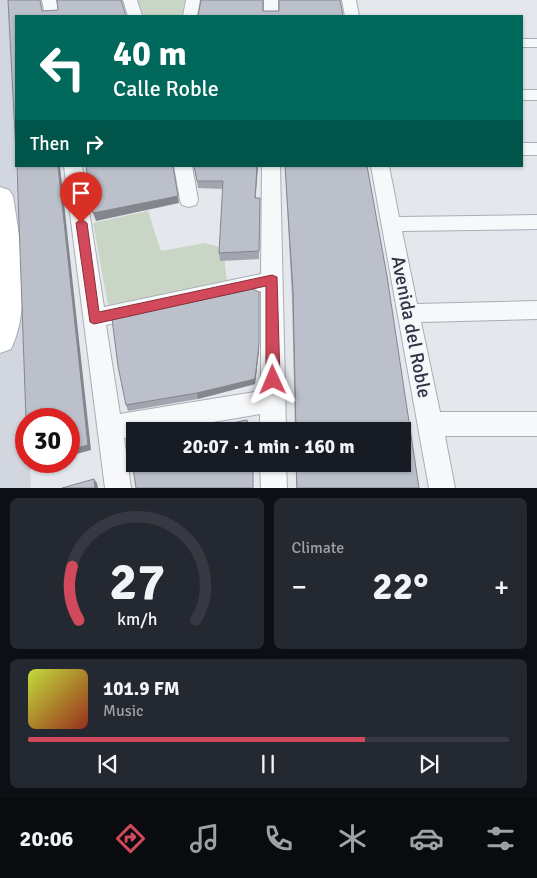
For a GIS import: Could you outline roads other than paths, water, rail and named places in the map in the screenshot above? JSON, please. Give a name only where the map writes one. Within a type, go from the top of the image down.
[{"type":"street","points":[[49,0],[52,15]]},
{"type":"street","points":[[130,0],[135,15]]},
{"type":"street","points":[[190,15],[193,0]]},
{"type":"street","points":[[270,0],[271,15]]},
{"type":"street","points":[[349,0],[352,15]]},
{"type":"street","points":[[523,43],[537,43]]},
{"type":"street","points":[[523,95],[537,95]]},
{"type":"street","points":[[523,149],[537,149]]},
{"type":"street","points":[[74,167],[118,488]]},
{"type":"street","points":[[183,167],[189,200]]},
{"type":"street","points":[[271,167],[273,422]]},
{"type":"street","name":"Avenida del Roble","points":[[380,167],[442,488]]},
{"type":"street","points":[[0,196],[8,255],[9,282],[0,339]]},
{"type":"street","points":[[390,224],[537,222]]},
{"type":"street","points":[[94,318],[272,280]]},
{"type":"street","points":[[407,313],[537,310]]},
{"type":"street","points":[[109,428],[273,400]]},
{"type":"street","points":[[430,424],[537,424]]},
{"type":"street","points":[[274,472],[274,488]]}]
